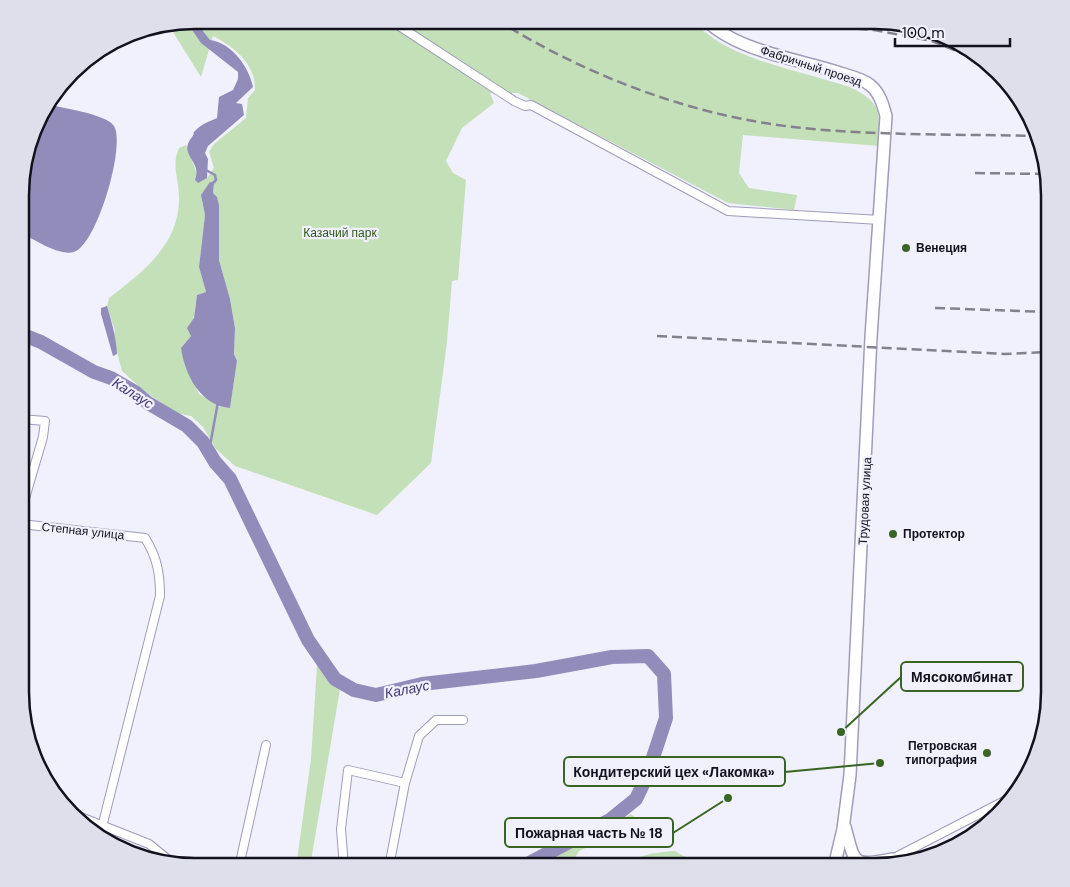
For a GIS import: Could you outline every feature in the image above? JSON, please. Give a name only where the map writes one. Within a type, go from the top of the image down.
[{"type":"main road","name":"Фабричный проезд","points":[[718,29],[750,46],[846,75],[870,85],[881,99],[886,116],[885,133]]},
{"type":"main road","name":"Трудовая улица","points":[[836,858],[844,824],[855,692],[871,337],[885,133]]},
{"type":"main road","points":[[844,824],[852,856],[854,858]]},
{"type":"street","points":[[404,29],[514,100],[525,106],[530,105],[728,211],[880,220]]},
{"type":"street","points":[[29,420],[45,421],[43,437],[29,485]]},
{"type":"street","name":"Степная улица","points":[[29,525],[146,538],[154,551],[158,566],[160,596],[103,824]]},
{"type":"street","points":[[391,858],[405,783],[420,736],[436,720],[463,720]]},
{"type":"street","points":[[241,858],[266,746]]},
{"type":"street","points":[[343,858],[340,829],[348,770],[405,783]]},
{"type":"street","points":[[896,857],[1000,803]]},
{"type":"street","points":[[87,819],[148,844],[162,855]]},
{"type":"street","points":[[101,830],[103,824]]},
{"type":"green space","name":"Казачий парк","points":[[184,29],[702,29],[725,45],[745,55],[852,88],[870,99],[877,110],[879,146],[743,135],[739,173],[749,188],[797,195],[794,210],[728,203],[518,93],[490,93],[494,103],[462,128],[446,161],[453,173],[466,180],[458,280],[452,281],[447,342],[431,463],[377,515],[235,466],[216,449],[203,427],[191,416],[176,413],[144,391],[122,371],[113,337],[115,331],[107,306],[109,298],[146,267],[166,243],[173,229],[178,214],[179,190],[175,166],[179,148],[186,145],[197,174],[207,178],[214,168],[209,152],[214,144],[246,118],[248,98],[255,90],[252,72],[248,64],[229,45],[213,36],[201,77],[172,31]],"holes":[[[214,183],[213,193],[217,197],[219,205],[219,260],[230,299],[235,328],[234,354],[237,361],[230,408],[222,407],[199,394],[181,348],[191,336],[197,295],[206,292],[199,267],[205,215],[202,200]]]},
{"type":"green space","points":[[317,665],[340,689],[312,858],[297,858],[311,759]]},
{"type":"green space","points":[[631,814],[637,819],[627,829],[579,851],[575,858],[551,858]]},
{"type":"green space","points":[[675,851],[687,858],[637,858],[659,852]]},
{"type":"shaded area","points":[[191,29],[201,29],[210,40],[218,42],[232,51],[248,72],[253,87],[236,103],[242,104],[244,115],[208,146],[205,153],[208,159],[207,178],[198,183],[195,180],[196,168],[188,154],[188,143],[198,128],[217,118],[219,97],[233,90],[238,79],[238,72],[201,43]]},
{"type":"shaded area","points":[[55,106],[102,118],[114,126],[117,137],[116,153],[107,193],[92,232],[83,245],[74,252],[61,252],[29,237],[29,195],[32,162],[41,131]]},
{"type":"shaded area","points":[[210,182],[214,183],[213,193],[217,197],[219,205],[219,260],[230,299],[235,328],[234,354],[237,361],[230,408],[219,406],[202,395],[190,378],[181,348],[191,336],[187,328],[194,318],[197,295],[206,292],[199,267],[205,215],[201,195]]},
{"type":"shaded area","points":[[107,306],[114,330],[117,354],[113,356],[101,314],[101,308]]},
{"type":"waterway","points":[[206,170],[215,175],[216,180],[212,184]]},
{"type":"waterway","name":"Калаус","points":[[29,337],[135,392],[148,403],[187,426],[203,442],[215,462],[230,479],[308,640],[335,679],[354,690],[376,695],[422,684],[536,671],[612,657],[648,656],[664,674],[666,718],[647,776],[636,799],[610,820],[539,858]]},
{"type":"waterway","points":[[209,451],[218,402]]},
{"type":"railway","points":[[512,29],[602,75],[639,90],[715,113],[754,121],[823,130],[1030,136]]},
{"type":"railway","points":[[862,29],[932,41],[962,53]]},
{"type":"railway","points":[[975,173],[1040,174]]},
{"type":"railway","points":[[935,308],[1041,312]]},
{"type":"railway","points":[[657,336],[1004,354],[1041,352]]},
{"type":"place","name":"Венеция","points":[[906,248]]},
{"type":"place","name":"Протектор","points":[[893,534]]},
{"type":"place","name":"Мясокомбинат","points":[[841,732]]},
{"type":"place","name":"Петровская типография","points":[[987,753]]},
{"type":"place","name":"Кондитерский цех «Лакомка»","points":[[880,763]]},
{"type":"place","name":"Пожарная часть № 18","points":[[728,798]]}]
